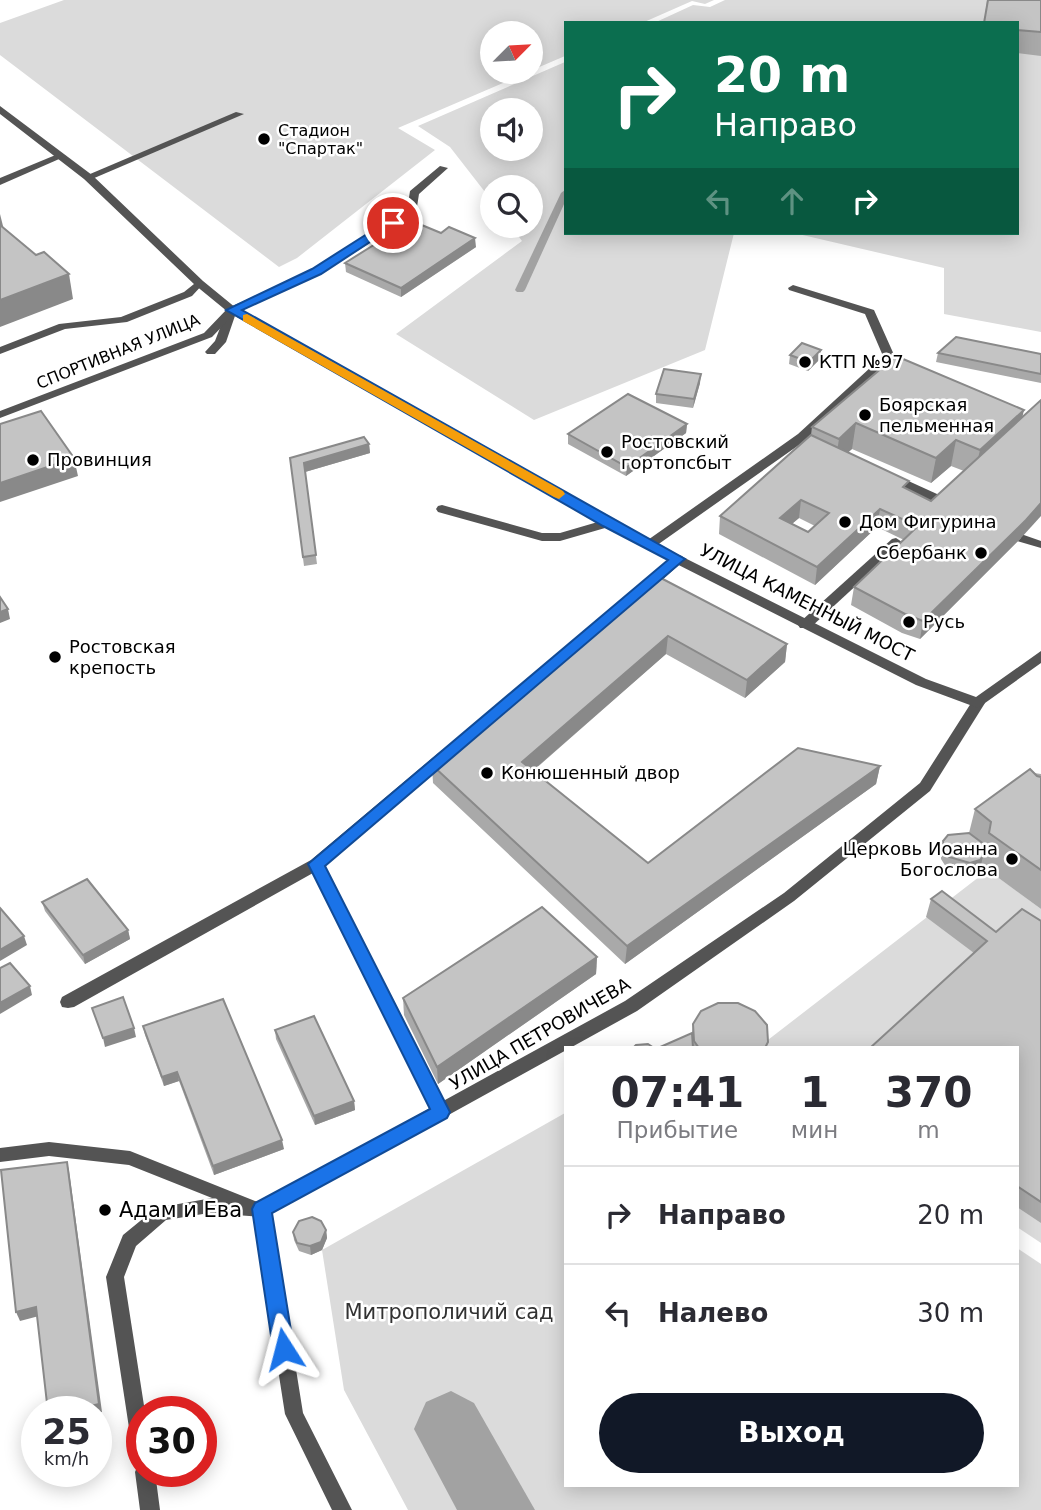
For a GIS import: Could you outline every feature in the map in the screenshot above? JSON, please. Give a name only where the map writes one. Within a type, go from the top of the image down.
[{"type":"street","name":"УЛИЦА КАМЕННЫЙ МОСТ","points":[[0,108],[88,177],[199,283],[232,310],[649,545],[921,681],[978,703]]},
{"type":"street","points":[[88,177],[239,114]]},
{"type":"street","points":[[0,182],[61,156]]},
{"type":"street","name":"СПОРТИВНАЯ УЛИЦА","points":[[0,415],[208,335],[232,310],[317,272],[412,211],[414,193],[443,168]]},
{"type":"street","points":[[0,351],[63,326],[123,320],[188,293],[199,283]]},
{"type":"street","points":[[649,545],[802,437],[890,357],[870,312],[793,288]]},
{"type":"street","points":[[211,352],[220,342],[232,310]]},
{"type":"street","points":[[802,437],[818,443]]},
{"type":"street","points":[[882,473],[944,502]]},
{"type":"street","points":[[442,509],[542,537],[559,537],[608,523]]},
{"type":"street","points":[[1021,538],[1040,545]]},
{"type":"street","points":[[805,625],[896,542]]},
{"type":"street","points":[[634,597],[678,559]]},
{"type":"street","points":[[978,703],[1041,656]]},
{"type":"street","name":"УЛИЦА ПЕТРОВИЧЕВА","points":[[262,1209],[631,1006],[789,897],[925,788],[978,703]]},
{"type":"street","points":[[68,1002],[316,864],[455,747]]},
{"type":"street","points":[[316,864],[441,1112]]},
{"type":"street","points":[[0,1155],[49,1149],[130,1158],[262,1209]]},
{"type":"street","points":[[133,1396],[115,1277],[129,1241],[162,1213],[209,1205],[262,1209]]},
{"type":"street","points":[[262,1209],[294,1414],[342,1510]]},
{"type":"street","points":[[147,1487],[150,1510]]},
{"type":"green space","name":"Стадион \"Спартак\"","points":[[64,0],[714,0],[705,4],[692,1],[647,21],[564,21],[564,56],[543,65],[543,21],[480,21],[480,84],[501,84],[398,128],[435,150],[297,258],[279,267],[0,55],[0,23]]},
{"type":"green space","points":[[725,0],[1041,0],[1041,332],[944,314],[944,268],[803,235],[1019,235],[1019,21],[658,21],[693,5],[710,7]]},
{"type":"green space","points":[[564,62],[564,235],[734,235],[705,350],[534,420],[396,334],[522,241],[520,238],[543,238],[543,175],[480,175],[480,186],[450,147],[418,126],[480,99],[480,161],[543,161],[543,98],[482,98],[514,84],[543,84],[543,72]]},
{"type":"green space","points":[[988,870],[1041,909],[1041,1243],[1019,1228],[1019,1046],[765,1046],[764,1043]]},
{"type":"green space","name":"Митрополичий сад","points":[[564,1114],[564,1487],[1019,1487],[1019,1249],[1041,1264],[1041,1510],[408,1510],[344,1390],[322,1250]]},
{"type":"shaded area","points":[[451,1391],[474,1403],[535,1510],[457,1510],[414,1429],[426,1402]]},
{"type":"building","points":[[988,0],[1041,0],[1041,32],[1019,30],[1019,21],[984,21]]},
{"type":"building","points":[[412,221],[441,233],[449,227],[475,238],[401,288],[345,263]]},
{"type":"building","points":[[0,225],[36,255],[44,252],[69,274],[0,300]]},
{"type":"building","points":[[956,337],[1041,354],[1041,374],[938,353]]},
{"type":"building","points":[[802,343],[821,350],[809,362],[790,355]]},
{"type":"building","points":[[896,356],[1024,410],[980,450],[956,440],[936,458],[856,423],[839,439],[812,427]]},
{"type":"building","points":[[664,369],[701,374],[694,399],[656,394]]},
{"type":"building","points":[[628,394],[687,424],[627,467],[568,434]]},
{"type":"building","points":[[1041,400],[1041,503],[923,621],[854,587],[918,526],[880,509],[817,567],[720,516],[811,435],[909,481],[903,487],[931,501]],"holes":[[[801,500],[829,513],[808,532],[780,518]]]},
{"type":"building","name":"Провинция","points":[[41,411],[74,458],[0,483],[0,424]]},
{"type":"building","points":[[364,437],[369,444],[304,463],[316,555],[303,557],[290,458]]},
{"type":"building","name":"Конюшенный двор","points":[[657,576],[787,644],[747,680],[668,636],[522,762],[648,863],[798,748],[880,766],[627,946],[432,765]]},
{"type":"building","points":[[0,597],[8,609],[0,612]]},
{"type":"building","points":[[1030,769],[1041,777],[1041,870],[989,833],[991,822],[975,809]]},
{"type":"building","points":[[969,833],[985,845],[980,860],[970,863],[949,857],[943,849],[943,841],[948,835]]},
{"type":"building","points":[[87,879],[128,930],[83,955],[42,902]]},
{"type":"building","points":[[942,891],[996,932],[1022,909],[1041,921],[1041,1202],[1019,1187],[1019,1046],[872,1046],[987,941],[931,899]]},
{"type":"building","points":[[542,907],[597,957],[437,1067],[403,998]]},
{"type":"building","points":[[0,908],[24,936],[0,950]]},
{"type":"building","points":[[10,963],[30,986],[0,1003],[0,968]]},
{"type":"building","points":[[123,997],[134,1028],[103,1038],[92,1008]]},
{"type":"building","points":[[223,999],[282,1140],[213,1166],[177,1072],[162,1077],[143,1026]]},
{"type":"building","points":[[718,1003],[738,1003],[755,1011],[767,1025],[766,1046],[698,1046],[694,1041],[693,1024],[701,1011]]},
{"type":"building","points":[[314,1016],[354,1101],[314,1116],[275,1030]]},
{"type":"building","points":[[692,1033],[693,1046],[663,1046]]},
{"type":"building","points":[[67,1162],[98,1396],[46,1396],[36,1307],[16,1312],[1,1170]]},
{"type":"building","points":[[312,1217],[321,1221],[326,1230],[321,1242],[310,1246],[297,1243],[293,1232],[299,1221]]},
{"type":"waterway","points":[[520,290],[564,195]]},
{"type":"slow traffic","points":[[247,318],[559,494]]},
{"type":"place","name":"Стадион \"Спартак\"","points":[[264,139]]},
{"type":"place","name":"КТП №97","points":[[805,362]]},
{"type":"place","name":"Боярская пельменная","points":[[865,415]]},
{"type":"place","name":"Ростовский гортопсбыт","points":[[607,452]]},
{"type":"place","name":"Провинция","points":[[33,460]]},
{"type":"place","name":"Дом Фигурина","points":[[845,522]]},
{"type":"place","name":"Сбербанк","points":[[981,553]]},
{"type":"place","name":"Русь","points":[[909,622]]},
{"type":"place","name":"Ростовская крепость","points":[[55,657]]},
{"type":"place","name":"Конюшенный двор","points":[[487,773]]},
{"type":"place","name":"Церковь Иоанна Богослова","points":[[1012,859]]},
{"type":"place","name":"Адам и Ева","points":[[105,1210]]},
{"type":"route","points":[[284,1349],[262,1209],[441,1112],[316,864],[678,559],[608,523],[232,310],[269,291],[317,272],[393,223]]}]
